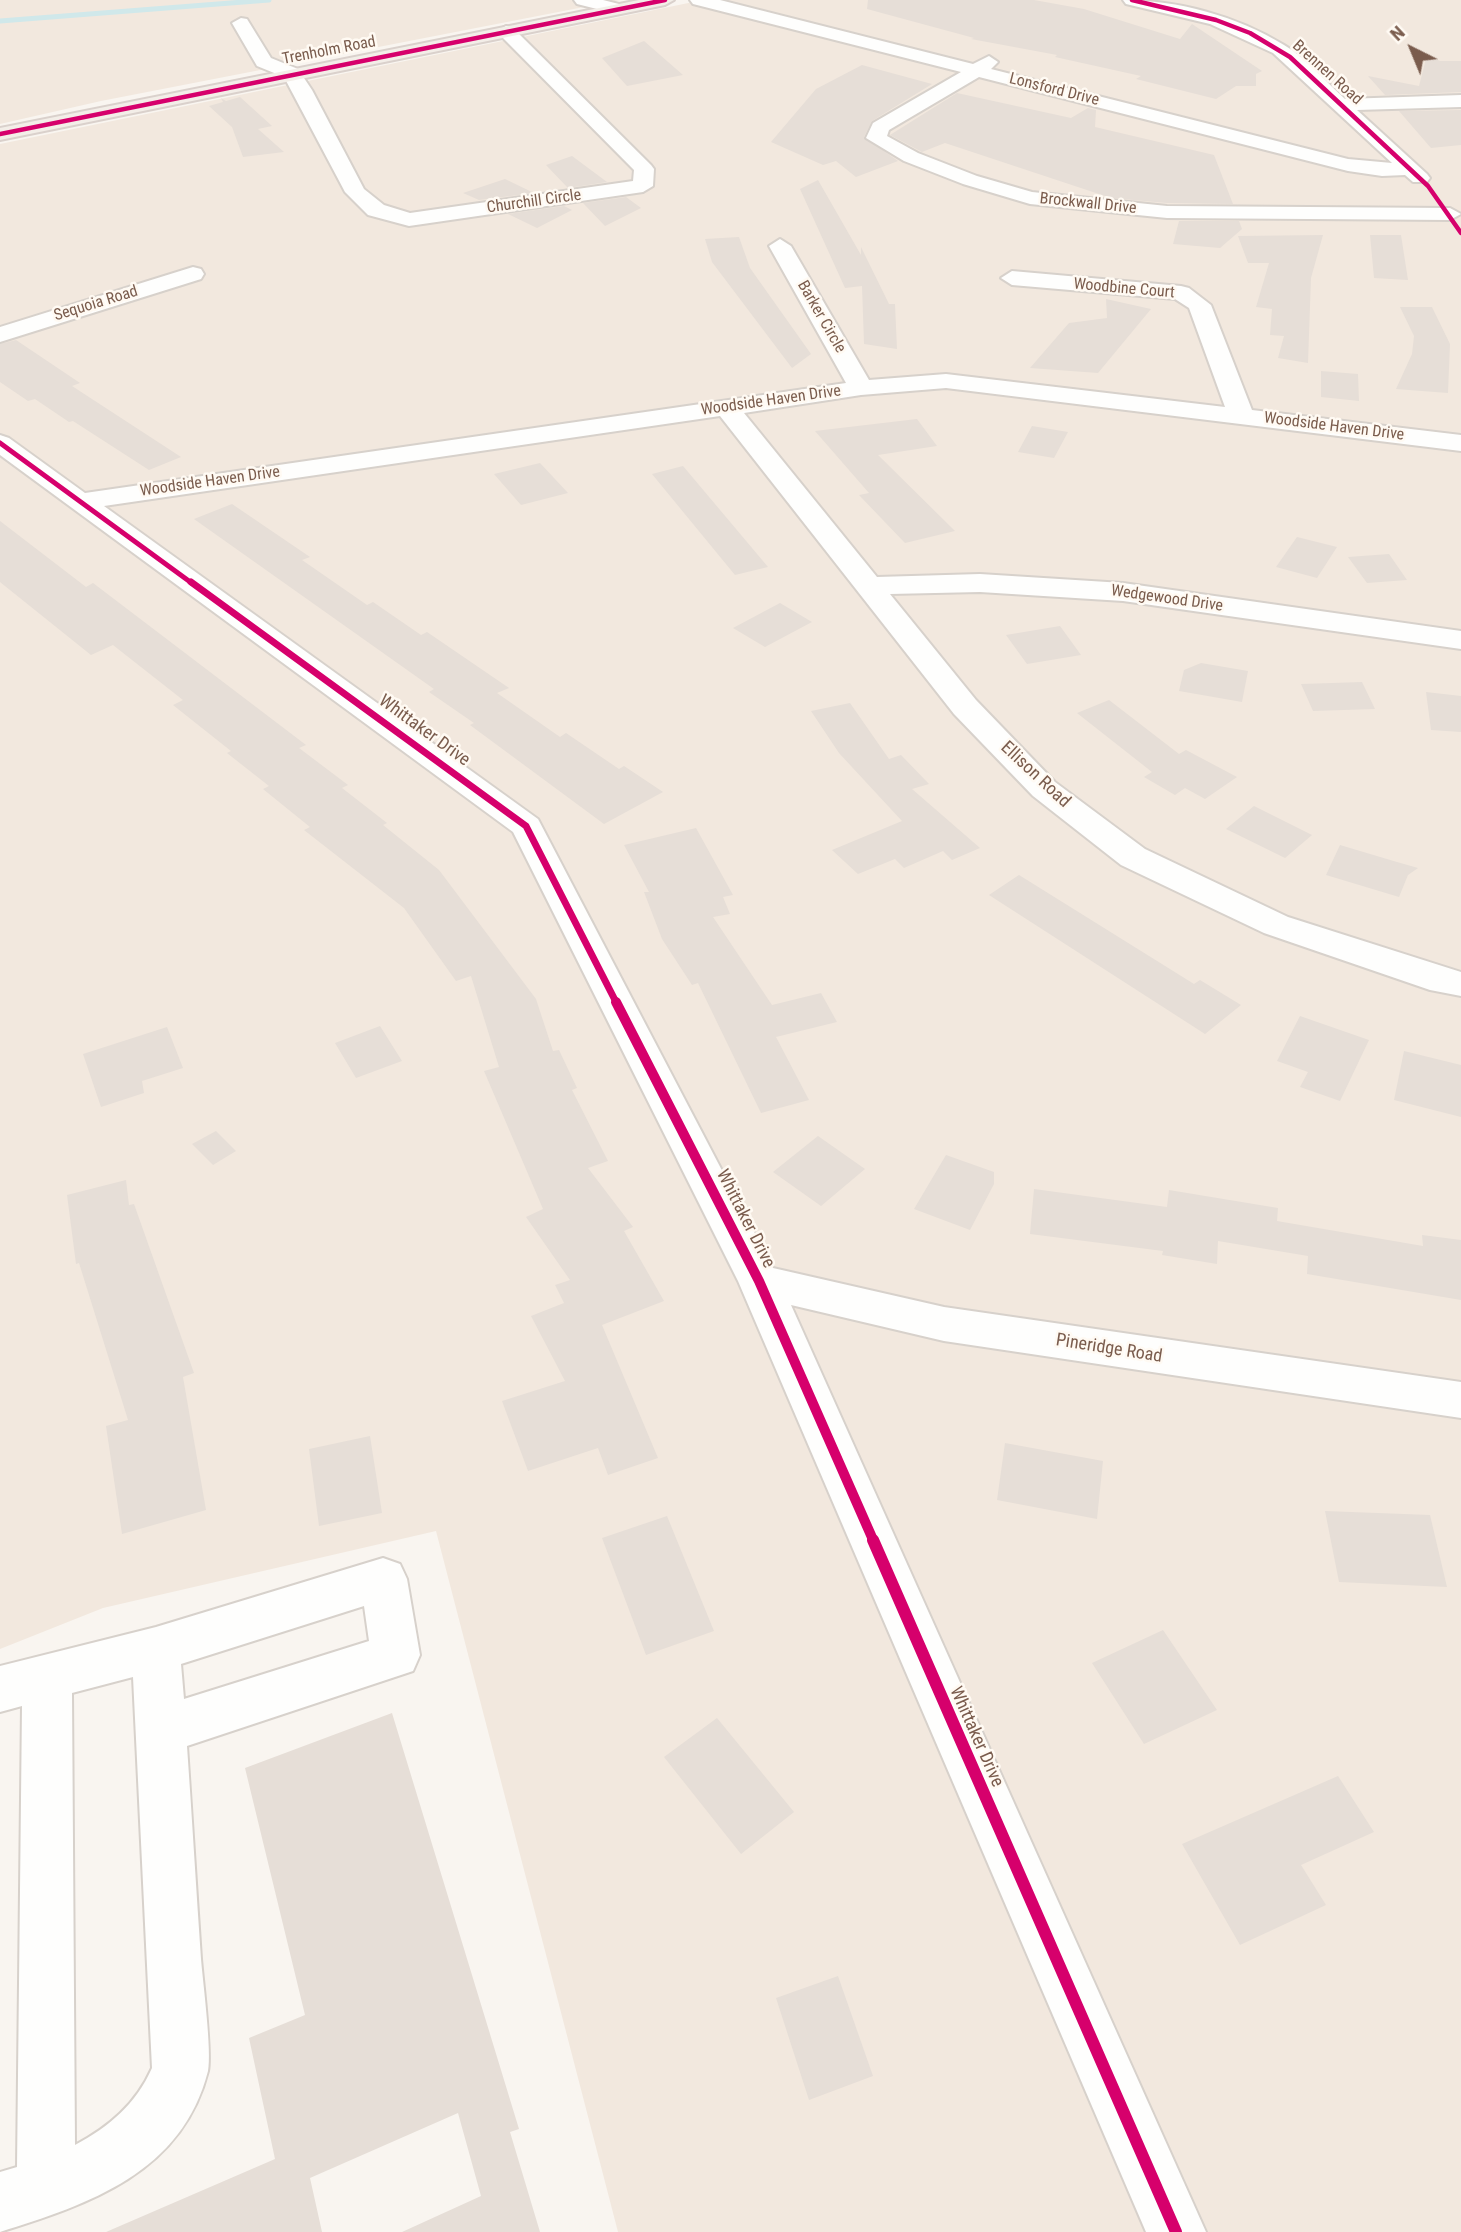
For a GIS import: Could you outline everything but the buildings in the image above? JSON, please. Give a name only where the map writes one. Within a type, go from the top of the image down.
[{"type":"main road","name":"Trenholm Road","points":[[0,134],[291,73],[665,0]]},
{"type":"street","points":[[583,0],[617,9]]},
{"type":"street","name":"Lonsford Drive","points":[[699,0],[1355,152],[1393,154]]},
{"type":"street","name":"Lonsford Drive","points":[[747,0],[1348,165],[1382,170],[1410,169]]},
{"type":"street","name":"Brennen Road","points":[[1132,0],[1196,14],[1250,33],[1290,57],[1439,198],[1461,233]]},
{"type":"street","points":[[241,23],[264,62],[291,73]]},
{"type":"street","name":"Churchill Circle","points":[[291,73],[303,90],[355,192],[376,210],[409,220],[643,186],[644,169],[506,31]]},
{"type":"street","name":"Brockwall Drive","points":[[983,66],[880,127],[876,138],[958,176],[1030,198],[1167,212],[1450,214]]},
{"type":"street","points":[[1343,106],[1461,101]]},
{"type":"street","name":"Barker Circle","points":[[780,246],[861,388]]},
{"type":"street","name":"Sequoia Road","points":[[0,335],[193,274]]},
{"type":"street","name":"Woodbine Court","points":[[1012,278],[1181,293],[1199,305],[1241,415]]},
{"type":"street","name":"Woodside Haven Drive","points":[[83,501],[861,388],[946,381],[1461,443]]},
{"type":"street","name":"Ellison Road","points":[[726,407],[872,586],[965,707],[1044,789],[1133,857],[1276,925],[1461,984]]},
{"type":"street","name":"Whittaker Drive","points":[[0,443],[526,826],[759,1282],[1175,2232]]},
{"type":"street","name":"Wedgewood Drive","points":[[872,586],[980,583],[1123,592],[1440,640],[1461,640]]},
{"type":"street","name":"Pineridge Road","points":[[759,1282],[944,1324],[1461,1400]]},
{"type":"street","points":[[156,1649],[180,2069],[159,2114],[118,2153],[23,2195],[24,1682],[156,1649],[383,1580],[396,1655],[162,1730]]},
{"type":"shaded area","points":[[0,0],[620,0],[101,101],[0,124]]},
{"type":"shaded area","points":[[703,0],[1461,0],[1461,2232],[618,2232],[436,1531],[103,1608],[0,1649],[0,144]]},
{"type":"waterway","points":[[0,21],[269,0]]},
{"type":"cycle path","points":[[0,134],[665,0]]},
{"type":"cycle path","points":[[1132,0],[1216,20],[1250,33],[1290,57],[1428,186],[1461,233]]},
{"type":"cycle path","points":[[0,443],[526,826],[759,1281],[1176,2232]]}]
